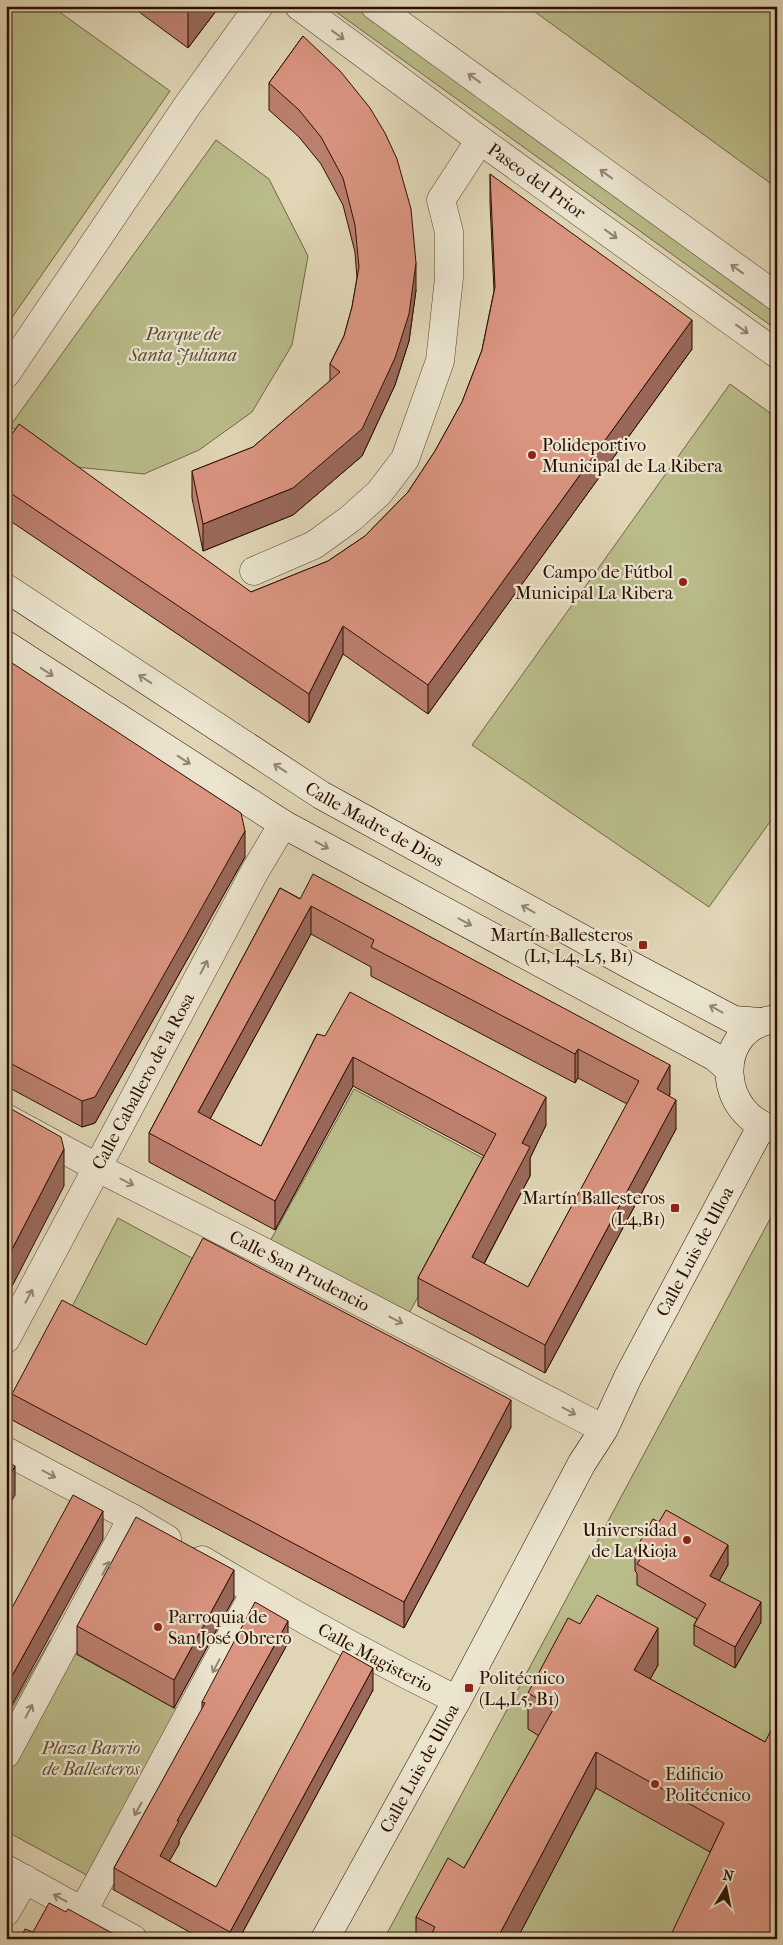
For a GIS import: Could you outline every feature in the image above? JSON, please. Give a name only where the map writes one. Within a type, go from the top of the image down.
[{"type":"street","points":[[6,374],[187,106],[259,6]]},
{"type":"street","name":"Paseo del Prior","points":[[299,6],[480,140],[777,354]]},
{"type":"street","points":[[375,6],[777,298]]},
{"type":"street","points":[[254,571],[314,545],[350,519],[379,493],[405,458],[440,362],[449,278],[449,232],[441,200],[480,140]]},
{"type":"street","name":"Calle Madre de Dios","points":[[6,588],[321,795],[734,1020],[769,1020]]},
{"type":"street","points":[[6,645],[283,824],[715,1057],[729,1068]]},
{"type":"street","name":"Calle Caballero de la Rosa","points":[[6,1339],[255,871],[283,824]]},
{"type":"street","points":[[769,1020],[745,1033],[734,1050],[729,1068],[732,1092],[743,1112],[769,1127]]},
{"type":"street","name":"Calle San Prudencio","points":[[6,1118],[98,1168],[273,1256],[594,1424]]},
{"type":"street","name":"Calle Luis de Ulloa","points":[[325,1939],[457,1700],[582,1463],[604,1429],[628,1377],[769,1127]]},
{"type":"street","name":"Calle Luis de Ulloa","points":[[582,1463],[594,1424],[628,1377]]},
{"type":"street","name":"Calle Magisterio","points":[[6,1451],[132,1518],[255,1592],[408,1676],[457,1700]]},
{"type":"street","points":[[6,1754],[132,1518]]},
{"type":"street","points":[[83,1911],[255,1592]]},
{"type":"street","points":[[6,1912],[16,1874],[133,1939]]},
{"type":"green space","points":[[6,6],[51,6],[170,91],[6,326]]},
{"type":"green space","points":[[328,6],[354,6],[777,312],[777,330]]},
{"type":"green space","points":[[527,6],[777,6],[777,188]]},
{"type":"green space","name":"Parque de Santa Juliana","points":[[216,140],[269,179],[308,256],[292,345],[252,412],[199,450],[144,474],[76,467],[10,426]]},
{"type":"green space","name":"Campo de Fútbol Municipal La Ribera","points":[[730,384],[777,418],[777,812],[709,907],[472,745]]},
{"type":"green space","points":[[354,1089],[492,1163],[403,1324],[264,1252]]},
{"type":"green space","name":"Universidad de La Rioja","points":[[777,1206],[777,1939],[384,1939]]},
{"type":"green space","points":[[118,1218],[203,1264],[146,1371],[62,1326]]},
{"type":"green space","name":"Plaza Barrio de Ballesteros","points":[[50,1640],[205,1725],[114,1890],[6,1831],[6,1718]]},
{"type":"building","points":[[182,6],[192,6],[188,11]]},
{"type":"building","points":[[303,36],[341,72],[370,108],[385,133],[397,159],[411,209],[416,263],[409,314],[395,358],[362,429],[293,488],[203,524],[192,471],[253,447],[340,372],[330,364],[344,336],[352,307],[359,267],[355,225],[343,178],[321,137],[299,110],[269,83]]},
{"type":"building","name":"Polideportivo Municipal de La Ribera","points":[[490,174],[692,320],[428,685],[343,626],[309,694],[6,490],[6,443],[19,424],[251,592],[328,561],[365,536],[408,492],[435,451],[462,402],[482,350],[495,287]]},
{"type":"building","points":[[6,659],[241,813],[245,831],[95,1097],[82,1101],[6,1061]]},
{"type":"building","points":[[313,874],[670,1065],[657,1089],[676,1100],[545,1345],[418,1278],[496,1134],[353,1057],[275,1201],[149,1133],[280,888],[300,899]],"holes":[[[311,906],[374,940],[371,947],[575,1054],[578,1049],[639,1081],[528,1287],[472,1257],[530,1147],[522,1143],[546,1097],[350,992],[325,1036],[317,1034],[261,1146],[198,1112]]]},
{"type":"building","points":[[6,1106],[61,1137],[64,1149],[6,1261]]},
{"type":"building","points":[[203,1238],[511,1400],[404,1602],[12,1394],[62,1300],[146,1345]]},
{"type":"building","points":[[6,1461],[15,1466],[6,1483]]},
{"type":"building","points":[[73,1495],[103,1511],[6,1687],[6,1619]]},
{"type":"building","points":[[666,1510],[728,1545],[710,1576],[761,1602],[735,1647],[694,1625],[706,1604],[637,1564],[643,1555],[635,1550],[653,1519],[659,1522]]},
{"type":"building","name":"Parroquia de San José Obrero","points":[[136,1517],[234,1570],[174,1680],[77,1626]]},
{"type":"building","points":[[597,1595],[658,1628],[634,1670],[765,1742],[777,1719],[777,1939],[669,1939],[724,1823],[596,1752],[497,1939],[429,1939],[435,1927],[416,1917],[448,1858],[464,1868],[554,1708],[528,1693],[568,1618],[580,1624]]},
{"type":"building","points":[[255,1602],[288,1621],[177,1821],[179,1821],[160,1856],[216,1887],[343,1651],[373,1668],[230,1932],[114,1868],[205,1703],[202,1702]]},
{"type":"building","points":[[49,1903],[66,1912],[68,1909],[123,1939],[20,1939],[25,1929],[33,1932]]},
{"type":"place","name":"Polideportivo Municipal de La Ribera","points":[[532,455]]},
{"type":"place","name":"Campo de Fútbol Municipal La Ribera","points":[[683,582]]},
{"type":"place","name":"Martín Ballesteros (L1, L4, L5, B1)","points":[[643,945]]},
{"type":"place","name":"Martín Ballesteros (L4,B1)","points":[[675,1208]]},
{"type":"place","name":"Universidad de La Rioja","points":[[687,1540]]},
{"type":"place","name":"Parroquia de San José Obrero","points":[[158,1627]]},
{"type":"place","name":"Politécnico (L4,L5, B1)","points":[[469,1688]]},
{"type":"place","name":"Edificio Politécnico","points":[[655,1784]]}]
